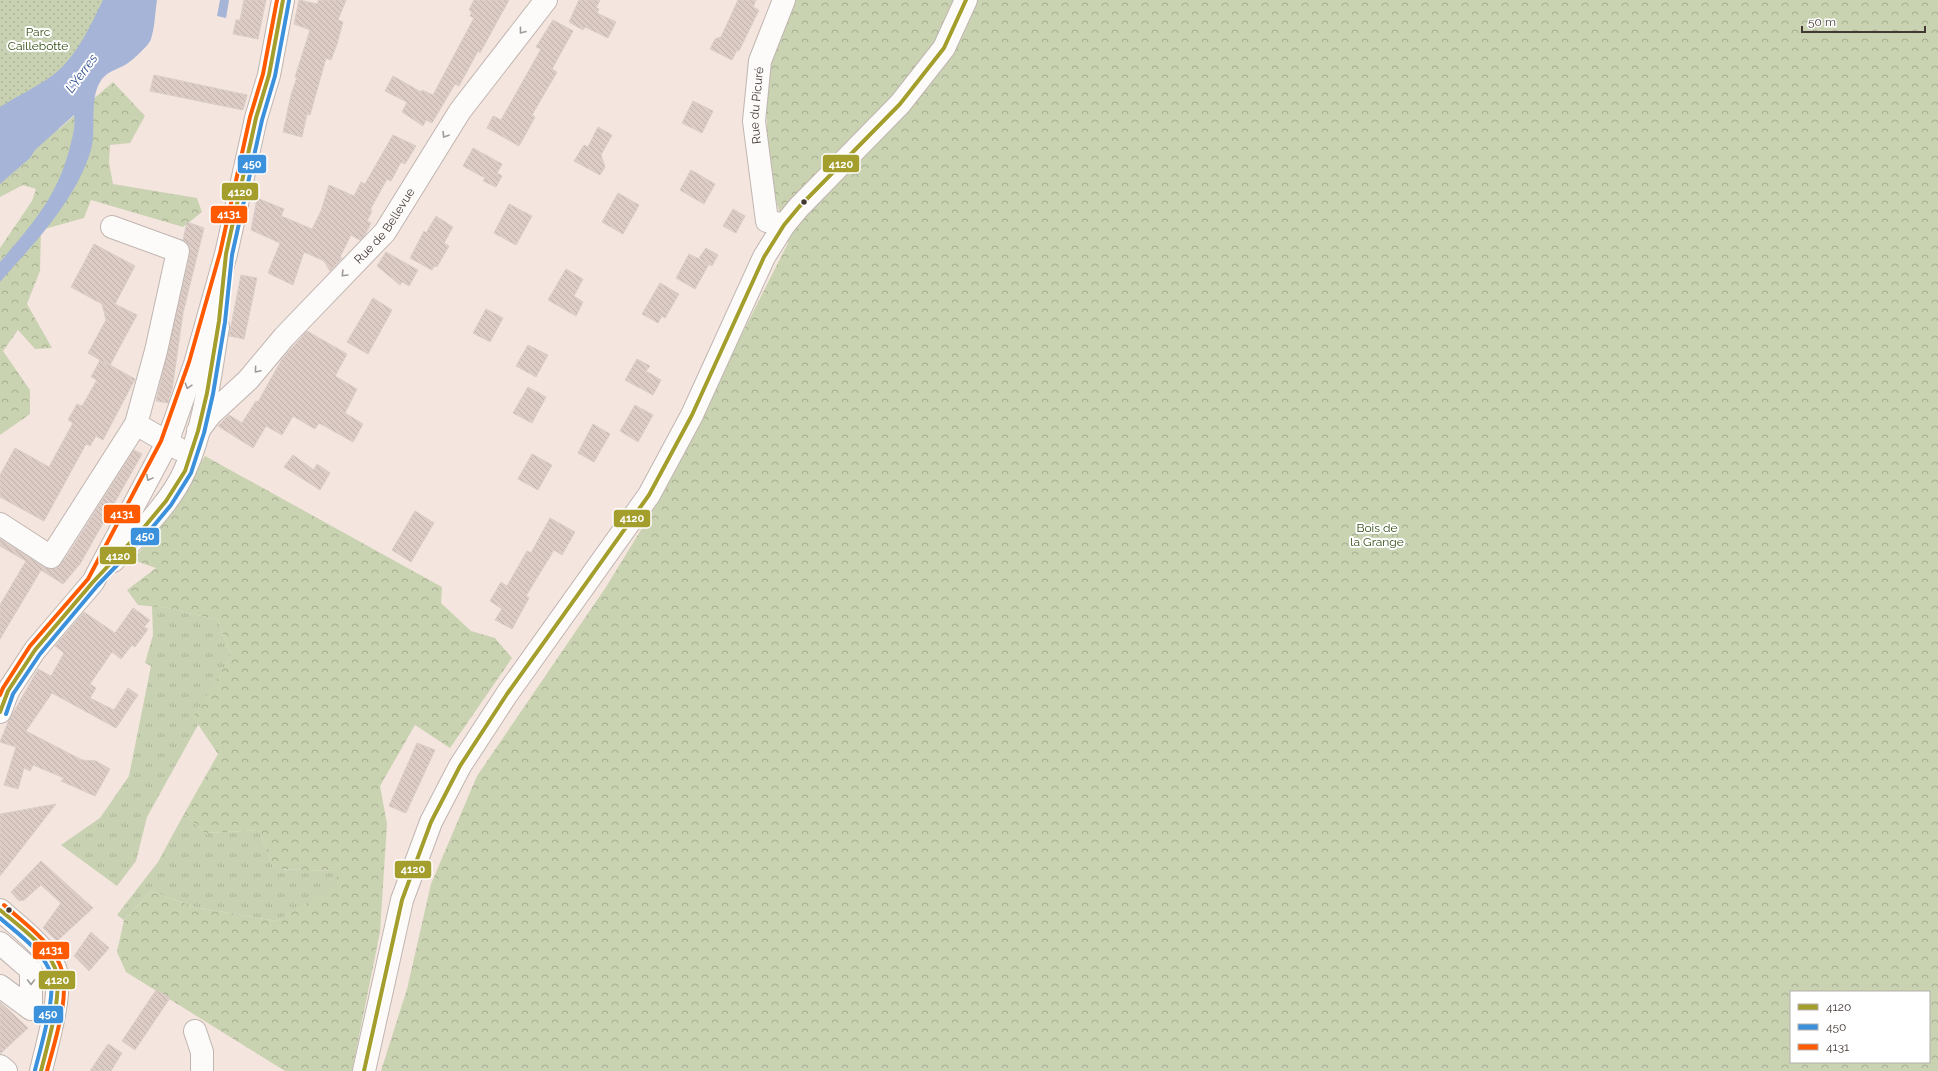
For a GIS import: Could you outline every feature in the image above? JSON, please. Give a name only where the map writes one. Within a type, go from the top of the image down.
[{"type":"street","points":[[93,582],[171,434],[195,364],[226,254],[256,118],[270,75],[283,0]]},
{"type":"street","name":"Rue de Bellevue","points":[[198,431],[210,416],[248,380],[284,337],[385,232],[460,111],[546,0]]},
{"type":"street","name":"Rue du Picuré","points":[[784,0],[760,61],[754,121],[767,221],[784,226]]},
{"type":"street","points":[[364,1071],[402,900],[431,822],[460,766],[507,694],[649,495],[692,415],[764,257],[784,226],[798,207],[900,104],[944,48],[966,0]]},
{"type":"street","points":[[0,524],[51,557],[136,424],[156,351],[178,251],[112,227]]},
{"type":"street","points":[[0,712],[4,690],[35,650],[93,582],[141,531],[166,500],[185,471],[198,431],[207,393],[219,321],[226,254]]},
{"type":"street","points":[[136,424],[171,434],[198,431]]},
{"type":"street","points":[[171,434],[191,455]]},
{"type":"street","points":[[0,910],[43,950],[55,969],[58,990],[41,1071]]},
{"type":"street","points":[[0,943],[31,970],[31,1009],[0,986]]},
{"type":"street","points":[[195,1030],[202,1052],[202,1071]]},
{"type":"street","points":[[0,1066],[6,1071]]},
{"type":"green space","name":"Parc Caillebotte","points":[[0,0],[106,0],[100,17],[63,71],[0,111]]},
{"type":"green space","name":"Bois de la Grange","points":[[793,0],[1938,0],[1938,1071],[381,1071],[407,989],[431,884],[477,776],[606,587],[652,512],[788,243],[769,175],[765,77]]},
{"type":"green space","points":[[113,82],[145,116],[130,143],[110,145],[109,163],[113,184],[197,198],[202,212],[183,227],[91,200],[84,218],[41,230],[40,271],[27,304],[52,348],[35,349],[18,330],[3,351],[30,390],[30,414],[0,435],[0,248],[32,201],[36,189],[23,185],[0,197],[0,161],[49,118],[59,129]]},
{"type":"green space","points":[[205,456],[442,587],[441,603],[471,631],[495,638],[512,658],[450,748],[415,725],[380,786],[387,824],[380,932],[352,1071],[285,1071],[126,972],[117,952],[124,920],[151,891],[195,907],[276,921],[337,886],[337,871],[274,869],[259,830],[205,833],[184,814],[218,754],[193,717],[231,656],[218,620],[168,608],[138,605],[127,590],[156,568],[133,560],[171,510]]},
{"type":"green space","points":[[152,606],[168,608],[218,620],[231,656],[194,717],[198,725],[147,817],[136,861],[117,886],[61,845],[100,818],[129,776],[151,666],[145,663],[153,635]]},
{"type":"green space","points":[[184,814],[205,833],[259,830],[274,869],[337,871],[337,887],[276,921],[195,907],[151,891],[124,920],[117,915],[158,862]]},
{"type":"water","name":"L'Yerres","points":[[103,0],[157,0],[151,39],[145,48],[130,61],[102,79],[95,95],[93,141],[91,150],[75,187],[53,220],[0,282],[0,262],[41,211],[50,197],[64,168],[73,133],[74,115],[35,150],[30,158],[0,184],[0,107],[40,84],[62,68],[76,50]]},
{"type":"water","points":[[220,0],[229,0],[226,18],[217,16]]},
{"type":"building","points":[[244,0],[266,0],[258,39],[233,34],[236,20],[240,20]]},
{"type":"building","points":[[299,0],[317,4],[319,0],[346,0],[338,20],[343,22],[337,44],[331,60],[326,58],[310,115],[307,114],[302,137],[283,132],[291,95],[297,77],[295,77],[310,30],[294,24]]},
{"type":"building","points":[[474,0],[509,0],[480,53],[478,51],[459,86],[455,84],[432,123],[426,120],[423,126],[402,112],[407,102],[385,91],[393,76],[421,92],[422,90],[433,95],[474,18],[470,16],[472,12],[469,10]]},
{"type":"building","points":[[579,0],[600,0],[596,8],[599,9],[597,13],[616,22],[608,38],[585,27],[583,30],[569,22]]},
{"type":"building","points":[[738,0],[756,0],[753,7],[759,10],[739,51],[737,50],[732,60],[710,49],[715,39],[721,37]]},
{"type":"building","points":[[553,20],[573,31],[552,69],[557,72],[532,115],[535,117],[519,146],[487,128],[493,116],[501,120],[541,49],[536,47]]},
{"type":"building","points":[[154,75],[247,95],[243,110],[150,91]]},
{"type":"building","points":[[693,101],[713,111],[702,133],[682,123]]},
{"type":"building","points":[[598,127],[612,135],[601,155],[605,167],[600,175],[574,161],[584,145],[588,147]]},
{"type":"building","points":[[393,135],[416,146],[405,164],[401,162],[391,181],[387,179],[370,210],[372,211],[367,221],[371,223],[365,235],[360,240],[351,235],[340,257],[342,258],[330,271],[324,261],[304,252],[293,285],[268,273],[280,243],[251,230],[257,198],[284,209],[281,216],[312,229],[321,211],[329,185],[354,196],[361,182],[365,184]]},
{"type":"building","points":[[473,148],[502,164],[497,173],[502,176],[496,187],[483,181],[485,178],[463,166]]},
{"type":"building","points":[[691,170],[715,184],[704,204],[680,190]]},
{"type":"building","points":[[618,193],[639,205],[623,234],[602,222]]},
{"type":"building","points":[[509,204],[532,216],[516,245],[494,233]]},
{"type":"building","points":[[733,209],[745,216],[736,233],[723,226]]},
{"type":"building","points":[[436,216],[453,227],[444,243],[449,246],[437,267],[434,266],[432,270],[410,258],[424,231],[426,233]]},
{"type":"building","points":[[187,222],[204,228],[183,313],[172,390],[168,403],[156,401],[190,254],[190,247],[183,240]]},
{"type":"building","points":[[94,244],[135,266],[115,304],[137,315],[110,365],[135,379],[103,440],[96,436],[90,446],[86,444],[44,521],[0,497],[0,475],[15,448],[49,467],[73,423],[68,420],[77,404],[82,406],[97,380],[91,377],[100,360],[88,353],[106,320],[102,304],[71,287]]},
{"type":"building","points":[[706,248],[718,255],[712,266],[699,258]]},
{"type":"building","points":[[386,252],[418,270],[409,286],[402,282],[400,285],[377,266]]},
{"type":"building","points":[[689,254],[709,264],[695,289],[676,278]]},
{"type":"building","points":[[566,269],[583,279],[574,296],[583,302],[576,316],[548,300]]},
{"type":"building","points":[[241,275],[257,278],[244,339],[229,336]]},
{"type":"building","points":[[660,283],[679,294],[665,318],[662,316],[658,323],[642,314]]},
{"type":"building","points":[[373,298],[392,310],[368,354],[347,342]]},
{"type":"building","points":[[486,309],[503,318],[490,342],[473,333]]},
{"type":"building","points":[[307,331],[347,354],[335,376],[357,389],[345,413],[363,424],[353,442],[319,423],[315,429],[293,416],[282,435],[266,426],[253,448],[218,426],[229,415],[242,423],[256,401],[258,402],[282,359]]},
{"type":"building","points":[[528,345],[548,355],[536,377],[516,366]]},
{"type":"building","points":[[637,359],[650,366],[646,371],[661,380],[653,395],[625,380]]},
{"type":"building","points":[[528,387],[546,397],[532,423],[513,413]]},
{"type":"building","points":[[635,405],[653,415],[638,442],[620,431]]},
{"type":"building","points":[[593,424],[610,434],[594,462],[578,453]]},
{"type":"building","points":[[134,450],[142,454],[80,564],[63,584],[41,570],[0,639],[0,605],[26,561],[0,546],[0,539],[44,567],[51,569],[57,568],[67,556]]},
{"type":"building","points":[[532,454],[552,465],[538,490],[518,479]]},
{"type":"building","points":[[293,455],[314,470],[317,464],[330,473],[320,490],[284,467]]},
{"type":"building","points":[[415,511],[434,523],[411,562],[392,550]]},
{"type":"building","points":[[550,518],[575,532],[562,555],[554,550],[526,596],[529,598],[512,629],[495,620],[502,609],[490,601],[501,582],[507,586],[527,551],[531,553]]},
{"type":"building","points":[[133,608],[150,620],[144,627],[148,629],[135,647],[132,645],[121,659],[112,652],[90,684],[96,688],[90,698],[114,710],[128,688],[138,695],[116,728],[52,693],[26,731],[82,760],[96,761],[110,769],[95,796],[61,781],[64,778],[33,765],[30,771],[24,768],[18,789],[4,785],[16,747],[0,742],[8,722],[38,669],[51,676],[64,653],[55,646],[84,612],[115,633]]},
{"type":"building","points":[[417,743],[435,750],[406,813],[389,806]]},
{"type":"building","points":[[56,804],[0,876],[0,814]]},
{"type":"building","points":[[41,861],[93,908],[57,941],[43,928],[61,903],[41,885],[24,900],[19,901],[11,892]]},
{"type":"building","points":[[91,932],[109,948],[89,971],[74,956]]},
{"type":"building","points":[[156,990],[170,998],[135,1050],[122,1041]]},
{"type":"building","points":[[0,1002],[28,1028],[0,1054]]},
{"type":"building","points":[[108,1044],[122,1053],[111,1071],[90,1071]]},
{"type":"transit line","name":"4131","points":[[0,695],[30,646],[88,579],[161,441],[189,362],[220,253],[250,117],[263,74],[277,0]]},
{"type":"transit line","name":"4120","points":[[0,712],[8,691],[35,650],[93,582],[141,531],[166,501],[185,471],[198,431],[207,393],[219,321],[226,254],[256,118],[269,75],[283,0]]},
{"type":"transit line","name":"4120","points":[[364,1071],[402,900],[431,822],[460,766],[507,694],[649,495],[692,415],[764,257],[784,225],[799,207],[900,104],[944,48],[966,0]]},
{"type":"transit line","name":"450","points":[[6,714],[13,694],[40,654],[97,586],[146,535],[171,505],[191,473],[204,433],[213,394],[225,322],[232,255],[262,120],[275,76],[289,1]]},
{"type":"transit line","name":"4131","points":[[4,905],[36,933],[50,948],[56,956],[63,976],[64,989],[61,1018],[47,1071]]},
{"type":"transit line","name":"4120","points":[[0,910],[38,943],[51,959],[55,968],[57,978],[56,1005],[41,1071]]},
{"type":"transit line","name":"450","points":[[0,918],[40,954],[49,969],[51,991],[48,1019],[35,1070]]}]
